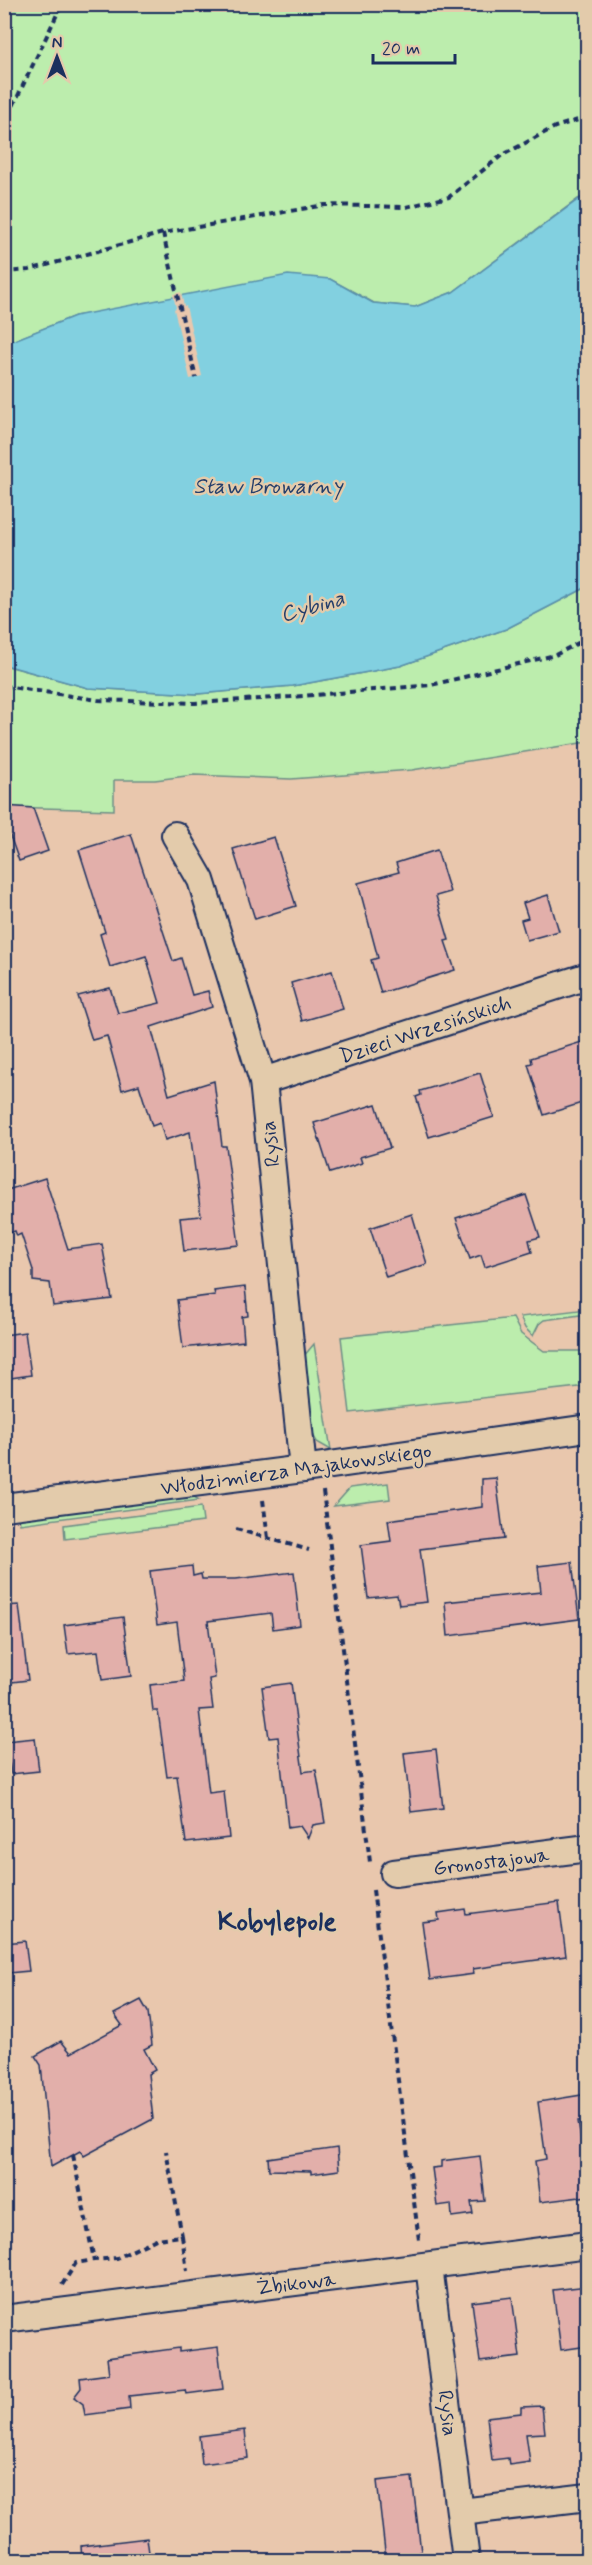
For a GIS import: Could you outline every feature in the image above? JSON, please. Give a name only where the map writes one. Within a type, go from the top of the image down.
[{"type":"street","name":"Rysia","points":[[175,835],[201,880],[263,1081],[303,1469]]},
{"type":"street","name":"Dzieci Wrzesińskich","points":[[263,1081],[588,976]]},
{"type":"street","name":"Włodzimierza Majakowskiego","points":[[4,1507],[303,1469],[588,1428]]},
{"type":"street","name":"Gronostajowa","points":[[394,1873],[588,1848]]},
{"type":"street","name":"Żbikowa","points":[[4,2319],[588,2245]]},
{"type":"street","name":"Rysia","points":[[429,2266],[466,2560]]},
{"type":"street","points":[[461,2512],[588,2498]]},
{"type":"path","points":[[4,125],[62,4]]},
{"type":"path","points":[[4,272],[29,270],[163,233],[325,205],[406,207],[449,197],[501,156],[555,127],[588,117]]},
{"type":"path","points":[[163,233],[196,378]]},
{"type":"path","points":[[4,686],[98,700],[195,703],[291,697],[431,685],[555,655],[588,638]]},
{"type":"path","points":[[262,1496],[268,1538]]},
{"type":"path","points":[[236,1529],[309,1550]]},
{"type":"path","points":[[166,2151],[188,2280]]},
{"type":"path","points":[[73,2155],[94,2260]]},
{"type":"path","points":[[59,2289],[76,2263],[117,2258],[156,2239],[182,2236]]},
{"type":"green space","points":[[5,5],[587,5],[587,196],[578,199],[453,292],[415,307],[374,303],[330,279],[75,316],[5,344]]},
{"type":"green space","points":[[587,587],[587,742],[412,770],[291,779],[194,775],[155,780],[114,780],[114,810],[5,807],[4,665],[88,688],[197,694],[293,686],[400,666],[506,629]]},
{"type":"green space","points":[[587,1309],[587,1314],[544,1320],[539,1324],[533,1336],[525,1328],[520,1317]]},
{"type":"green space","points":[[513,1318],[521,1334],[544,1351],[587,1351],[587,1386],[350,1413],[341,1337]]},
{"type":"green space","points":[[314,1344],[331,1450],[317,1442],[310,1430],[303,1357]]},
{"type":"green space","points":[[388,1483],[390,1499],[334,1506],[350,1488]]},
{"type":"green space","points":[[191,1495],[199,1500],[20,1524],[19,1517]]},
{"type":"green space","points":[[201,1507],[203,1522],[65,1539],[64,1525]]},
{"type":"water","name":"Staw Browarny","points":[[587,196],[587,587],[506,629],[400,666],[293,686],[197,694],[88,688],[5,665],[4,344],[75,316],[288,275],[330,279],[373,303],[415,307],[453,292],[579,199]]},
{"type":"pier","points":[[181,292],[202,376],[190,379],[174,309],[176,308],[173,294]]},
{"type":"building","points":[[4,806],[33,808],[48,851],[19,861],[4,819]]},
{"type":"building","points":[[131,834],[173,961],[181,958],[192,995],[208,991],[212,1007],[151,1027],[169,1095],[214,1081],[222,1146],[226,1146],[239,1245],[184,1251],[180,1218],[201,1216],[190,1132],[165,1140],[160,1123],[152,1126],[139,1085],[122,1090],[107,1036],[92,1040],[78,996],[110,988],[118,1013],[160,1003],[146,956],[110,967],[100,934],[105,932],[79,850]]},
{"type":"building","points":[[274,837],[296,906],[255,919],[233,849]]},
{"type":"building","points":[[437,850],[450,892],[436,896],[449,940],[445,941],[455,970],[381,993],[371,960],[378,958],[358,883],[399,872],[396,863]]},
{"type":"building","points":[[548,895],[559,931],[527,940],[521,920],[528,918],[523,903]]},
{"type":"building","points":[[332,971],[343,1009],[302,1021],[291,983]]},
{"type":"building","points":[[588,1040],[588,1101],[544,1115],[528,1064],[532,1063],[531,1058]]},
{"type":"building","points":[[480,1073],[494,1117],[429,1137],[416,1097],[421,1095],[420,1091]]},
{"type":"building","points":[[376,1104],[390,1148],[360,1157],[362,1163],[330,1173],[314,1123]]},
{"type":"building","points":[[45,1178],[68,1249],[102,1244],[112,1299],[53,1306],[50,1283],[33,1281],[33,1270],[21,1234],[17,1236],[15,1231],[9,1233],[4,1220],[4,1191]]},
{"type":"building","points":[[526,1195],[540,1237],[529,1240],[532,1252],[485,1267],[481,1255],[470,1259],[456,1218]]},
{"type":"building","points":[[412,1214],[427,1264],[386,1277],[370,1228]]},
{"type":"building","points":[[245,1287],[248,1316],[242,1317],[244,1341],[183,1348],[177,1300],[215,1295],[214,1291]]},
{"type":"building","points":[[25,1332],[31,1375],[4,1379],[4,1335]]},
{"type":"building","points":[[496,1478],[504,1539],[420,1549],[427,1602],[399,1605],[397,1595],[368,1598],[361,1545],[391,1541],[388,1520],[482,1507],[482,1479]]},
{"type":"building","points":[[572,1562],[579,1619],[448,1636],[445,1602],[541,1592],[538,1566]]},
{"type":"building","points":[[192,1566],[193,1576],[201,1574],[202,1579],[236,1579],[294,1572],[300,1625],[273,1629],[271,1613],[208,1621],[215,1678],[209,1679],[213,1709],[199,1710],[209,1793],[224,1791],[229,1838],[186,1843],[177,1776],[167,1777],[158,1711],[153,1711],[150,1685],[184,1681],[177,1622],[157,1625],[150,1571]]},
{"type":"building","points":[[19,1605],[28,1680],[4,1683],[4,1606]]},
{"type":"building","points":[[123,1617],[131,1676],[102,1680],[98,1651],[68,1654],[64,1625]]},
{"type":"building","points":[[291,1683],[303,1772],[316,1770],[325,1823],[313,1825],[308,1838],[300,1826],[288,1828],[278,1737],[269,1738],[262,1687]]},
{"type":"building","points":[[35,1738],[39,1771],[11,1774],[6,1741]]},
{"type":"building","points":[[436,1749],[443,1808],[411,1812],[404,1753]]},
{"type":"building","points":[[559,1902],[566,1956],[473,1969],[474,1974],[430,1980],[422,1922],[439,1920],[438,1913],[465,1909],[466,1914]]},
{"type":"building","points":[[25,1941],[29,1971],[8,1973],[4,1943]]},
{"type":"building","points":[[141,2000],[148,2012],[152,2045],[144,2049],[155,2070],[148,2074],[153,2119],[84,2156],[80,2151],[51,2167],[41,2065],[35,2056],[61,2041],[71,2053],[122,2025],[114,2014]]},
{"type":"building","points":[[588,2094],[588,2120],[578,2121],[585,2166],[588,2165],[588,2196],[540,2202],[535,2161],[546,2159],[538,2102]]},
{"type":"building","points":[[337,2148],[339,2170],[311,2174],[311,2171],[269,2170],[268,2158]]},
{"type":"building","points":[[480,2156],[485,2201],[471,2202],[473,2214],[452,2217],[451,2204],[437,2206],[432,2168],[441,2167],[441,2161]]},
{"type":"building","points":[[588,2286],[588,2346],[561,2350],[553,2290]]},
{"type":"building","points":[[512,2297],[520,2357],[480,2362],[472,2302]]},
{"type":"building","points":[[218,2347],[223,2389],[186,2394],[185,2390],[129,2396],[130,2409],[85,2415],[83,2404],[74,2397],[81,2388],[80,2378],[109,2374],[107,2358],[179,2348],[179,2352]]},
{"type":"building","points":[[542,2406],[545,2433],[526,2434],[530,2462],[509,2465],[508,2458],[492,2460],[487,2417],[521,2413],[521,2407]]},
{"type":"building","points":[[245,2430],[248,2458],[202,2464],[199,2436]]},
{"type":"building","points":[[412,2477],[421,2552],[419,2552],[419,2560],[386,2560],[377,2481]]},
{"type":"building","points":[[147,2538],[150,2560],[82,2560],[81,2546]]},
{"type":"district","name":"Kobylepole","points":[[277,1921]]},
{"type":"water label","name":"Cybina","points":[[312,605]]}]
